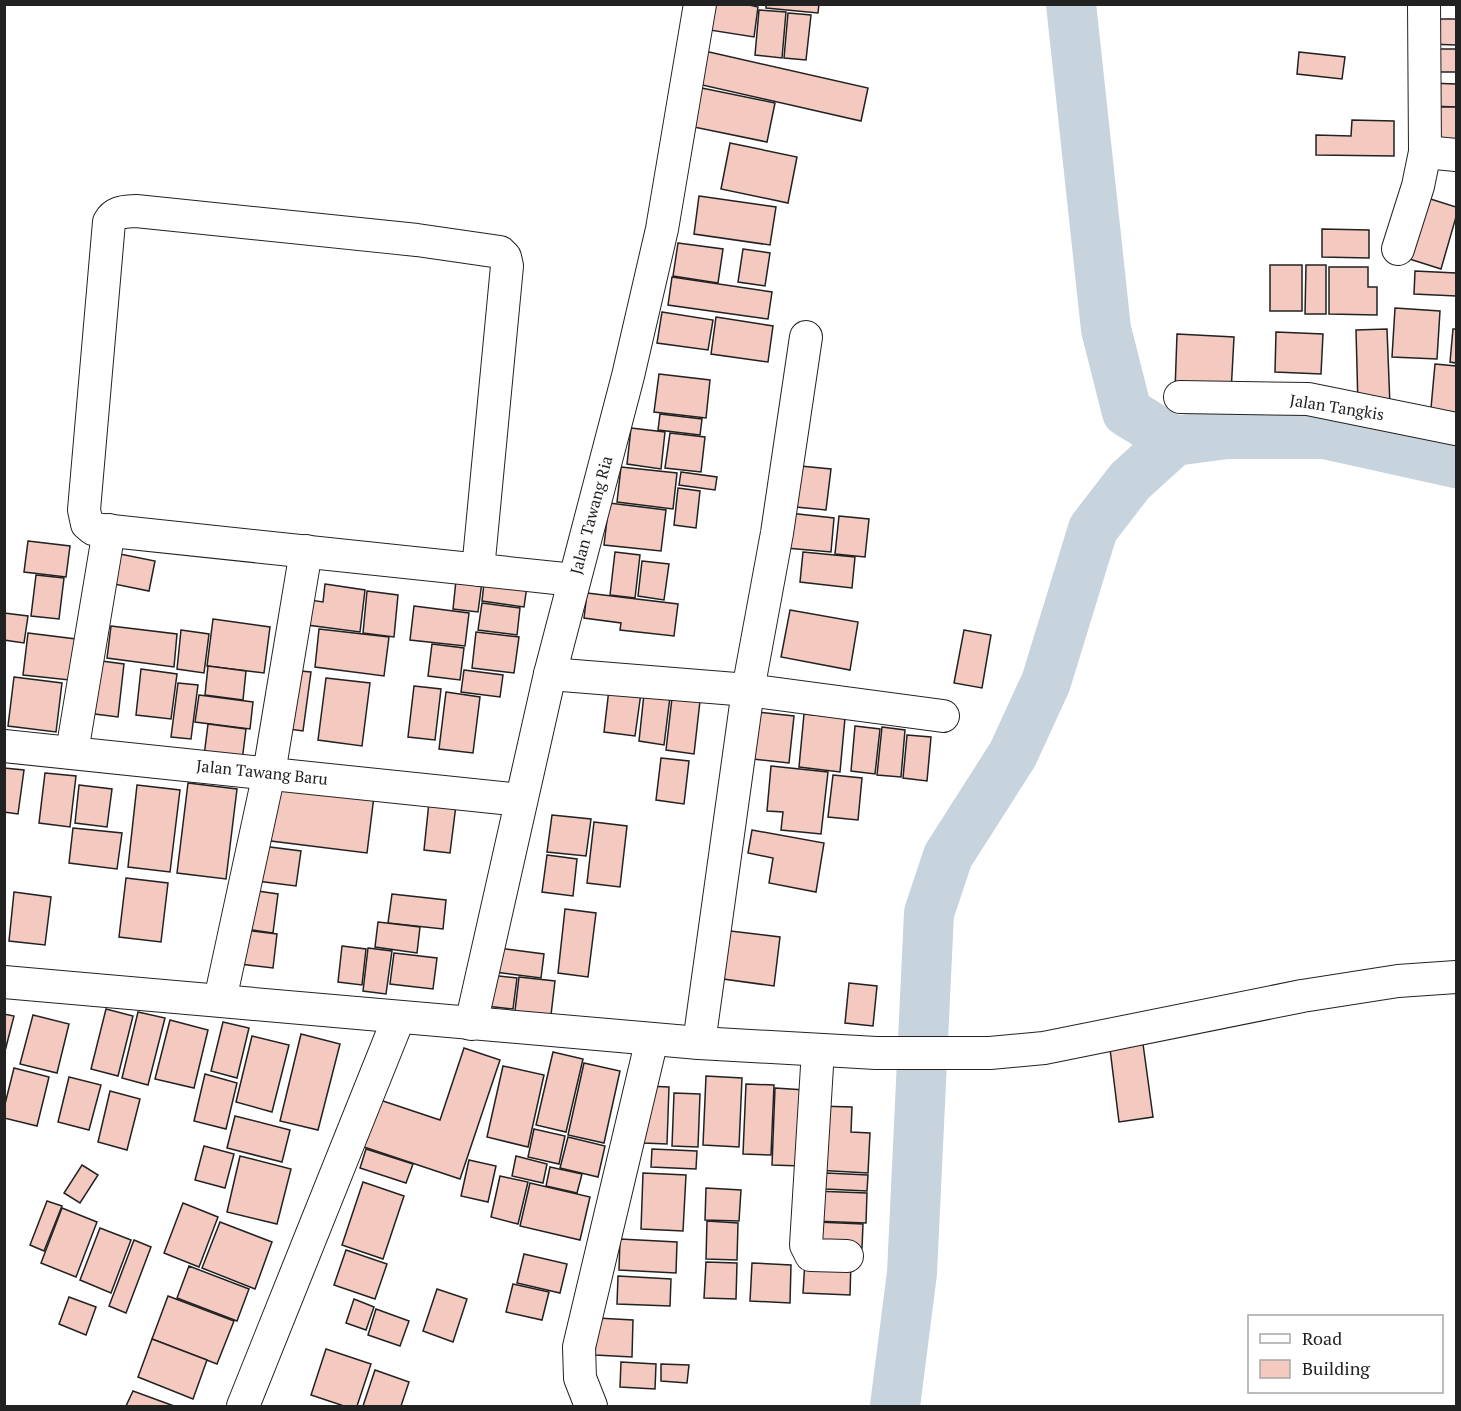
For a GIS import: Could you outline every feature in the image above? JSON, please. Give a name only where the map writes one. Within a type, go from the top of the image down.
[{"type":"street","name":"Jalan Tawang Ria","points":[[471,1024],[550,674],[628,376],[662,229],[700,4]]},
{"type":"street","points":[[1398,249],[1418,186],[1425,152],[1424,4]]},
{"type":"street","points":[[1425,152],[1456,155]]},
{"type":"street","points":[[478,570],[506,260],[500,252],[394,238],[136,211],[112,216],[109,222],[84,510],[87,524],[93,529],[109,530],[478,570],[574,580]]},
{"type":"street","points":[[699,1043],[748,690],[777,534],[806,337]]},
{"type":"street","name":"Jalan Tangkis","points":[[1180,397],[1308,399],[1456,429]]},
{"type":"street","points":[[72,752],[109,530]]},
{"type":"street","points":[[220,1000],[269,773],[306,551]]},
{"type":"street","points":[[550,674],[748,690],[944,716]]},
{"type":"street","name":"Jalan Tawang Baru","points":[[4,746],[520,800]]},
{"type":"street","points":[[4,982],[699,1043],[876,1053],[990,1053],[1044,1048],[1302,996],[1398,981],[1456,977]]},
{"type":"street","points":[[243,1407],[399,1017]]},
{"type":"street","points":[[591,1407],[580,1378],[579,1347],[652,1039]]},
{"type":"street","points":[[818,1050],[806,1245],[811,1255],[847,1256]]},
{"type":"building","points":[[707,4],[745,4],[758,7],[754,37],[703,29]]},
{"type":"building","points":[[766,4],[819,4],[818,13],[766,8]]},
{"type":"building","points":[[759,10],[786,12],[782,58],[755,55]]},
{"type":"building","points":[[788,13],[811,15],[806,60],[784,58]]},
{"type":"building","points":[[1429,19],[1456,19],[1456,45],[1428,44]]},
{"type":"building","points":[[696,49],[868,88],[861,121],[689,82]]},
{"type":"building","points":[[1436,49],[1456,49],[1456,72],[1436,72]]},
{"type":"building","points":[[1299,52],[1345,57],[1342,79],[1297,74]]},
{"type":"building","points":[[1429,83],[1456,84],[1456,107],[1429,106]]},
{"type":"building","points":[[692,86],[775,103],[767,142],[684,125]]},
{"type":"building","points":[[1433,107],[1456,107],[1456,148],[1433,147]]},
{"type":"building","points":[[1352,120],[1394,121],[1394,156],[1316,155],[1316,135],[1351,136]]},
{"type":"building","points":[[730,143],[797,157],[788,203],[721,189]]},
{"type":"building","points":[[1418,195],[1456,207],[1456,217],[1441,269],[1400,256]]},
{"type":"building","points":[[699,196],[776,207],[770,245],[694,234]]},
{"type":"building","points":[[1322,229],[1369,230],[1369,258],[1322,257]]},
{"type":"building","points":[[678,243],[723,249],[718,283],[673,276]]},
{"type":"building","points":[[743,249],[770,253],[765,286],[738,282]]},
{"type":"building","points":[[1270,265],[1302,265],[1302,311],[1270,311]]},
{"type":"building","points":[[1306,265],[1326,265],[1326,314],[1305,314]]},
{"type":"building","points":[[1329,267],[1368,267],[1368,287],[1377,287],[1377,315],[1329,314]]},
{"type":"building","points":[[1415,271],[1456,273],[1456,296],[1414,294]]},
{"type":"building","points":[[672,277],[772,292],[768,319],[668,305]]},
{"type":"building","points":[[1395,308],[1440,311],[1437,359],[1392,357]]},
{"type":"building","points":[[662,312],[713,320],[708,350],[657,343]]},
{"type":"building","points":[[716,317],[773,326],[768,362],[711,354]]},
{"type":"building","points":[[1387,329],[1390,406],[1358,406],[1356,330]]},
{"type":"building","points":[[1453,329],[1456,329],[1456,363],[1450,362]]},
{"type":"building","points":[[1276,332],[1323,334],[1321,374],[1275,372]]},
{"type":"building","points":[[1177,334],[1234,337],[1231,393],[1175,391]]},
{"type":"building","points":[[1435,364],[1456,366],[1456,422],[1430,419]]},
{"type":"building","points":[[659,374],[710,380],[706,418],[654,412]]},
{"type":"building","points":[[660,414],[702,419],[700,435],[658,430]]},
{"type":"building","points":[[631,428],[665,432],[661,469],[627,464]]},
{"type":"building","points":[[670,433],[705,437],[701,472],[665,468]]},
{"type":"building","points":[[790,465],[831,469],[826,510],[786,506]]},
{"type":"building","points":[[621,467],[677,473],[673,509],[617,502]]},
{"type":"building","points":[[681,472],[717,477],[715,490],[679,485]]},
{"type":"building","points":[[678,488],[700,491],[696,528],[674,525]]},
{"type":"building","points":[[609,503],[666,510],[661,551],[604,545]]},
{"type":"building","points":[[789,513],[834,518],[831,552],[786,548]]},
{"type":"building","points":[[839,516],[869,519],[865,557],[835,554]]},
{"type":"building","points":[[28,541],[70,546],[66,577],[24,572]]},
{"type":"building","points":[[615,552],[640,555],[635,598],[610,595]]},
{"type":"building","points":[[803,552],[855,557],[852,588],[800,582]]},
{"type":"building","points":[[115,553],[155,561],[149,591],[109,583]]},
{"type":"building","points":[[642,561],[669,564],[664,600],[638,596]]},
{"type":"building","points":[[457,571],[483,574],[478,612],[453,609]]},
{"type":"building","points":[[485,574],[528,579],[524,607],[482,601]]},
{"type":"building","points":[[36,575],[64,578],[59,619],[31,616]]},
{"type":"building","points":[[325,584],[365,590],[360,632],[307,625],[310,600],[323,602]]},
{"type":"building","points":[[367,591],[398,595],[394,637],[363,633]]},
{"type":"building","points":[[587,593],[678,604],[674,636],[620,630],[621,623],[584,618]]},
{"type":"building","points":[[482,603],[520,608],[517,635],[478,630]]},
{"type":"building","points":[[414,606],[469,613],[465,646],[410,640]]},
{"type":"building","points":[[790,610],[858,622],[850,670],[781,657]]},
{"type":"building","points":[[4,613],[28,616],[24,643],[4,640]]},
{"type":"building","points":[[213,619],[270,627],[264,673],[207,666]]},
{"type":"building","points":[[111,626],[177,634],[174,667],[107,658]]},
{"type":"building","points":[[319,629],[389,637],[384,676],[315,667]]},
{"type":"building","points":[[181,630],[209,634],[204,673],[177,669]]},
{"type":"building","points":[[964,630],[991,635],[982,688],[954,683]]},
{"type":"building","points":[[476,632],[519,637],[514,673],[472,668]]},
{"type":"building","points":[[28,633],[84,640],[79,681],[23,675]]},
{"type":"building","points":[[432,644],[464,648],[460,680],[428,676]]},
{"type":"building","points":[[94,660],[124,664],[118,717],[87,713]]},
{"type":"building","points":[[208,666],[246,671],[243,700],[205,695]]},
{"type":"building","points":[[141,669],[177,674],[171,719],[136,715]]},
{"type":"building","points":[[289,670],[311,672],[303,731],[282,728]]},
{"type":"building","points":[[464,670],[503,675],[500,697],[461,692]]},
{"type":"building","points":[[14,677],[62,683],[56,732],[8,726]]},
{"type":"building","points":[[326,678],[370,683],[362,746],[318,740]]},
{"type":"building","points":[[178,683],[198,685],[191,739],[171,737]]},
{"type":"building","points":[[414,686],[441,689],[435,740],[408,737]]},
{"type":"building","points":[[609,689],[641,693],[635,736],[604,732]]},
{"type":"building","points":[[446,692],[480,697],[473,753],[439,749]]},
{"type":"building","points":[[644,694],[670,697],[664,745],[639,741]]},
{"type":"building","points":[[199,695],[253,702],[250,729],[195,722]]},
{"type":"building","points":[[672,698],[700,701],[694,754],[666,750]]},
{"type":"building","points":[[757,712],[794,716],[789,763],[753,759]]},
{"type":"building","points":[[804,714],[845,718],[840,772],[799,767]]},
{"type":"building","points":[[208,724],[246,729],[242,761],[204,756]]},
{"type":"building","points":[[855,726],[880,729],[875,774],[851,771]]},
{"type":"building","points":[[882,727],[905,730],[901,777],[877,775]]},
{"type":"building","points":[[907,735],[931,737],[927,781],[903,778]]},
{"type":"building","points":[[661,758],[689,761],[684,804],[656,800]]},
{"type":"building","points":[[771,766],[828,772],[821,834],[781,830],[783,812],[767,811]]},
{"type":"building","points":[[4,768],[24,770],[18,814],[4,812]]},
{"type":"building","points":[[45,773],[76,776],[70,827],[39,823]]},
{"type":"building","points":[[833,775],[862,778],[858,820],[828,817]]},
{"type":"building","points":[[188,783],[237,789],[226,879],[177,873]]},
{"type":"building","points":[[270,784],[374,796],[367,853],[263,840]]},
{"type":"building","points":[[79,785],[112,789],[107,827],[75,823]]},
{"type":"building","points":[[137,785],[180,790],[170,872],[128,867]]},
{"type":"building","points":[[429,802],[456,805],[450,853],[424,850]]},
{"type":"building","points":[[552,815],[591,819],[586,856],[547,852]]},
{"type":"building","points":[[594,822],[627,826],[620,887],[587,883]]},
{"type":"building","points":[[73,828],[122,833],[117,869],[69,863]]},
{"type":"building","points":[[752,830],[824,843],[816,892],[769,883],[773,858],[748,853]]},
{"type":"building","points":[[262,846],[301,851],[296,886],[257,881]]},
{"type":"building","points":[[547,855],[577,859],[573,896],[542,892]]},
{"type":"building","points":[[126,878],[168,883],[161,942],[119,937]]},
{"type":"building","points":[[251,890],[278,894],[273,933],[246,929]]},
{"type":"building","points":[[14,892],[51,897],[45,945],[9,941]]},
{"type":"building","points":[[392,894],[446,900],[443,929],[388,923]]},
{"type":"building","points":[[565,909],[596,913],[588,977],[558,973]]},
{"type":"building","points":[[378,922],[420,927],[417,953],[375,947]]},
{"type":"building","points":[[244,930],[277,934],[273,968],[240,964]]},
{"type":"building","points":[[722,930],[780,937],[774,986],[716,978]]},
{"type":"building","points":[[342,946],[366,949],[362,985],[338,982]]},
{"type":"building","points":[[368,948],[392,951],[386,994],[363,991]]},
{"type":"building","points":[[498,948],[544,954],[541,978],[495,972]]},
{"type":"building","points":[[394,953],[437,958],[433,989],[390,984]]},
{"type":"building","points":[[490,975],[517,978],[513,1009],[486,1006]]},
{"type":"building","points":[[519,977],[555,981],[551,1015],[515,1011]]},
{"type":"building","points":[[849,983],[877,986],[873,1026],[845,1023]]},
{"type":"building","points":[[106,1009],[133,1016],[118,1076],[91,1069]]},
{"type":"building","points":[[138,1012],[165,1018],[148,1085],[122,1078]]},
{"type":"building","points":[[4,1014],[14,1016],[4,1055]]},
{"type":"building","points":[[33,1015],[69,1024],[57,1073],[20,1064]]},
{"type":"building","points":[[170,1020],[208,1030],[194,1088],[155,1079]]},
{"type":"building","points":[[223,1022],[249,1028],[237,1078],[211,1071]]},
{"type":"building","points":[[301,1034],[340,1044],[318,1130],[280,1121]]},
{"type":"building","points":[[252,1036],[289,1045],[272,1112],[236,1102]]},
{"type":"building","points":[[1143,1044],[1153,1117],[1119,1122],[1110,1049]]},
{"type":"building","points":[[464,1048],[500,1060],[460,1179],[361,1146],[377,1099],[440,1120]]},
{"type":"building","points":[[553,1052],[583,1059],[566,1132],[536,1125]]},
{"type":"building","points":[[584,1063],[620,1071],[604,1143],[568,1135]]},
{"type":"building","points":[[503,1066],[544,1075],[528,1147],[487,1137]]},
{"type":"building","points":[[14,1068],[49,1077],[37,1126],[4,1118],[4,1108]]},
{"type":"building","points":[[205,1074],[237,1083],[226,1129],[194,1121]]},
{"type":"building","points":[[706,1076],[742,1078],[739,1147],[703,1145]]},
{"type":"building","points":[[69,1077],[101,1085],[89,1130],[58,1122]]},
{"type":"building","points":[[746,1084],[774,1085],[771,1155],[743,1154]]},
{"type":"building","points":[[646,1086],[669,1087],[667,1144],[643,1143]]},
{"type":"building","points":[[775,1088],[805,1090],[801,1166],[772,1165]]},
{"type":"building","points":[[110,1091],[140,1099],[127,1150],[98,1142]]},
{"type":"building","points":[[674,1093],[700,1094],[698,1147],[672,1146]]},
{"type":"building","points":[[817,1106],[852,1107],[851,1132],[870,1133],[868,1173],[815,1170]]},
{"type":"building","points":[[235,1116],[290,1130],[282,1162],[227,1148]]},
{"type":"building","points":[[534,1129],[565,1136],[559,1164],[528,1157]]},
{"type":"building","points":[[568,1137],[605,1146],[598,1177],[560,1168]]},
{"type":"building","points":[[204,1146],[234,1154],[225,1188],[195,1180]]},
{"type":"building","points":[[366,1149],[413,1164],[406,1183],[360,1168]]},
{"type":"building","points":[[652,1149],[697,1151],[696,1169],[651,1167]]},
{"type":"building","points":[[240,1156],[291,1169],[277,1224],[227,1212]]},
{"type":"building","points":[[516,1156],[547,1164],[543,1183],[512,1176]]},
{"type":"building","points":[[469,1160],[496,1166],[488,1202],[461,1196]]},
{"type":"building","points":[[82,1165],[98,1175],[80,1203],[64,1193]]},
{"type":"building","points":[[550,1167],[582,1174],[577,1193],[546,1186]]},
{"type":"building","points":[[643,1173],[686,1175],[683,1231],[641,1229]]},
{"type":"building","points":[[826,1173],[868,1175],[867,1191],[825,1189]]},
{"type":"building","points":[[500,1176],[528,1182],[518,1224],[491,1217]]},
{"type":"building","points":[[363,1182],[404,1196],[383,1259],[342,1245]]},
{"type":"building","points":[[530,1183],[590,1197],[580,1240],[520,1226]]},
{"type":"building","points":[[706,1188],[741,1190],[739,1221],[705,1220]]},
{"type":"building","points":[[814,1191],[867,1193],[866,1223],[813,1221]]},
{"type":"building","points":[[47,1201],[62,1206],[44,1251],[30,1245]]},
{"type":"building","points":[[183,1203],[218,1217],[199,1267],[164,1253]]},
{"type":"building","points":[[62,1208],[97,1222],[76,1277],[41,1263]]},
{"type":"building","points":[[707,1221],[738,1223],[737,1260],[706,1259]]},
{"type":"building","points":[[220,1222],[272,1242],[255,1289],[202,1268]]},
{"type":"building","points":[[817,1222],[863,1224],[862,1248],[816,1246]]},
{"type":"building","points":[[100,1228],[131,1240],[111,1293],[80,1280]]},
{"type":"building","points":[[620,1239],[677,1242],[676,1273],[619,1270]]},
{"type":"building","points":[[134,1240],[151,1247],[126,1313],[109,1306]]},
{"type":"building","points":[[346,1250],[387,1264],[375,1299],[334,1285]]},
{"type":"building","points":[[524,1254],[567,1264],[560,1293],[517,1283]]},
{"type":"building","points":[[805,1260],[851,1262],[850,1295],[803,1293]]},
{"type":"building","points":[[706,1262],[737,1263],[736,1299],[704,1298]]},
{"type":"building","points":[[752,1263],[791,1265],[790,1303],[750,1301]]},
{"type":"building","points":[[189,1266],[249,1289],[237,1321],[177,1298]]},
{"type":"building","points":[[618,1276],[671,1279],[670,1306],[617,1304]]},
{"type":"building","points":[[513,1284],[549,1292],[542,1320],[506,1312]]},
{"type":"building","points":[[437,1289],[467,1299],[453,1342],[423,1331]]},
{"type":"building","points":[[168,1296],[234,1321],[217,1364],[152,1339]]},
{"type":"building","points":[[69,1297],[96,1307],[86,1335],[59,1324]]},
{"type":"building","points":[[354,1299],[374,1307],[366,1330],[346,1323]]},
{"type":"building","points":[[376,1309],[409,1321],[400,1346],[368,1335]]},
{"type":"building","points":[[597,1318],[633,1320],[632,1357],[595,1355]]},
{"type":"building","points":[[152,1339],[207,1360],[193,1399],[138,1377]]},
{"type":"building","points":[[326,1349],[371,1364],[357,1406],[344,1406],[311,1395]]},
{"type":"building","points":[[621,1362],[656,1364],[655,1389],[620,1387]]},
{"type":"building","points":[[661,1364],[689,1365],[687,1383],[661,1381]]},
{"type":"building","points":[[375,1370],[409,1382],[401,1406],[363,1406]]},
{"type":"building","points":[[133,1391],[174,1406],[126,1406]]},
{"type":"waterway","points":[[1071,4],[1106,329],[1127,412],[1174,441]]},
{"type":"waterway","points":[[895,1406],[912,1273],[929,913],[948,856],[1013,754],[1046,682],[1093,529],[1130,481],[1174,441],[1227,434],[1325,434],[1456,463]]}]
